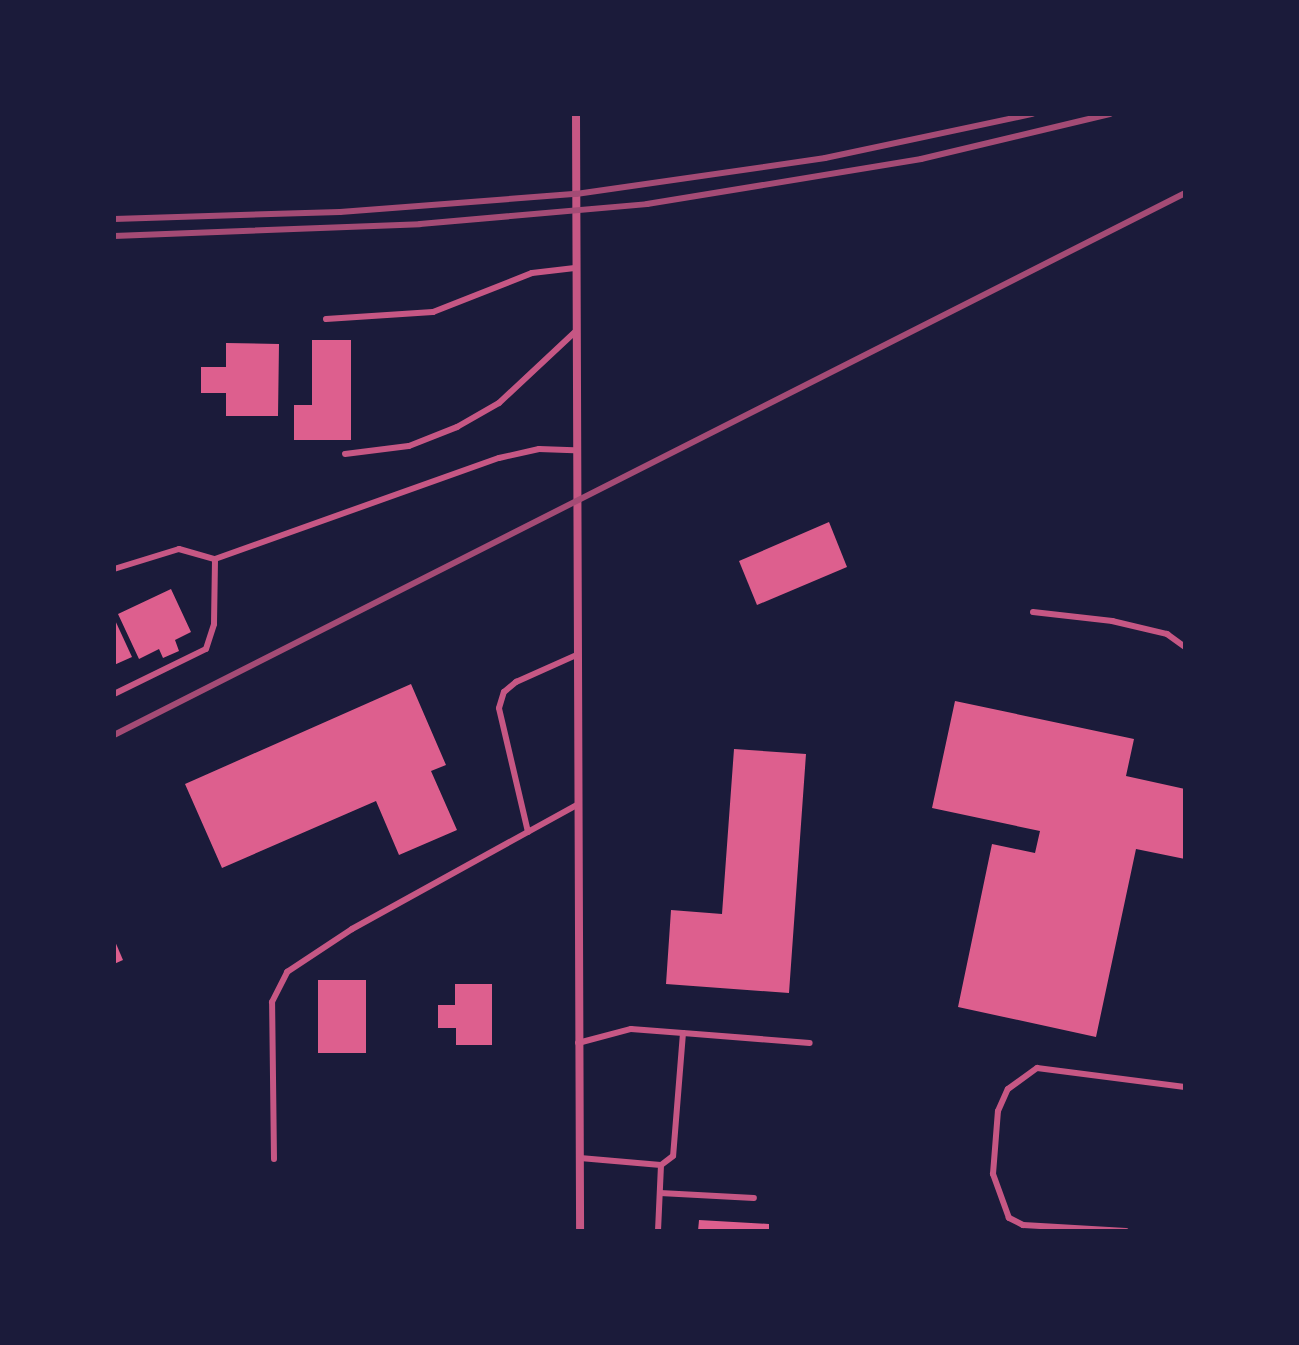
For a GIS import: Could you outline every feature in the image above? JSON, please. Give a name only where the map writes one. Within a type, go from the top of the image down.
[{"type":"street","points":[[576,114],[574,656],[580,1231]]},
{"type":"lane","points":[[326,319],[433,312],[532,273],[575,268]]},
{"type":"lane","points":[[345,454],[409,446],[457,427],[499,403],[575,332]]},
{"type":"lane","points":[[114,569],[179,549],[215,559],[499,458],[539,449],[574,450]]},
{"type":"lane","points":[[114,694],[206,649],[214,624],[215,559]]},
{"type":"lane","points":[[1033,612],[1139,627],[1167,634],[1185,647]]},
{"type":"lane","points":[[528,832],[499,708],[504,692],[516,682],[574,656]]},
{"type":"lane","points":[[274,1159],[272,1002],[287,972],[352,929],[577,805]]},
{"type":"lane","points":[[578,1043],[631,1029],[810,1043]]},
{"type":"lane","points":[[580,1158],[661,1165],[673,1156],[683,1033]]},
{"type":"lane","points":[[1126,1231],[1023,1225],[1009,1218],[993,1174],[998,1111],[1008,1089],[1037,1068],[1185,1087]]},
{"type":"lane","points":[[658,1231],[661,1165]]},
{"type":"lane","points":[[660,1193],[754,1198]]},
{"type":"building","points":[[312,340],[351,340],[351,440],[294,440],[294,405],[312,405]]},
{"type":"building","points":[[226,343],[279,344],[278,416],[226,416],[226,393],[201,393],[201,367],[226,367]]},
{"type":"building","points":[[829,522],[847,567],[757,605],[739,561]]},
{"type":"building","points":[[171,589],[191,632],[175,640],[179,651],[163,658],[159,649],[139,659],[118,614]]},
{"type":"building","points":[[114,618],[132,657],[114,665]]},
{"type":"building","points":[[411,684],[446,765],[431,771],[457,830],[399,855],[376,801],[222,868],[185,784]]},
{"type":"building","points":[[955,701],[1134,739],[1126,776],[1185,789],[1185,859],[1136,849],[1096,1037],[958,1007],[992,844],[1035,853],[1040,831],[932,808]]},
{"type":"building","points":[[734,749],[806,754],[789,993],[666,984],[671,910],[722,914]]},
{"type":"building","points":[[114,939],[123,960],[114,964]]},
{"type":"building","points":[[318,980],[366,980],[366,1053],[318,1053]]},
{"type":"building","points":[[455,984],[492,984],[492,1045],[456,1045],[456,1028],[438,1028],[438,1005],[455,1005]]},
{"type":"building","points":[[699,1220],[769,1224],[769,1231],[698,1231]]},
{"type":"railway","points":[[114,219],[340,212],[576,194],[825,158],[1032,114]]},
{"type":"railway","points":[[114,236],[420,224],[647,204],[921,159],[1110,114]]},
{"type":"railway","points":[[114,735],[1185,193]]}]
